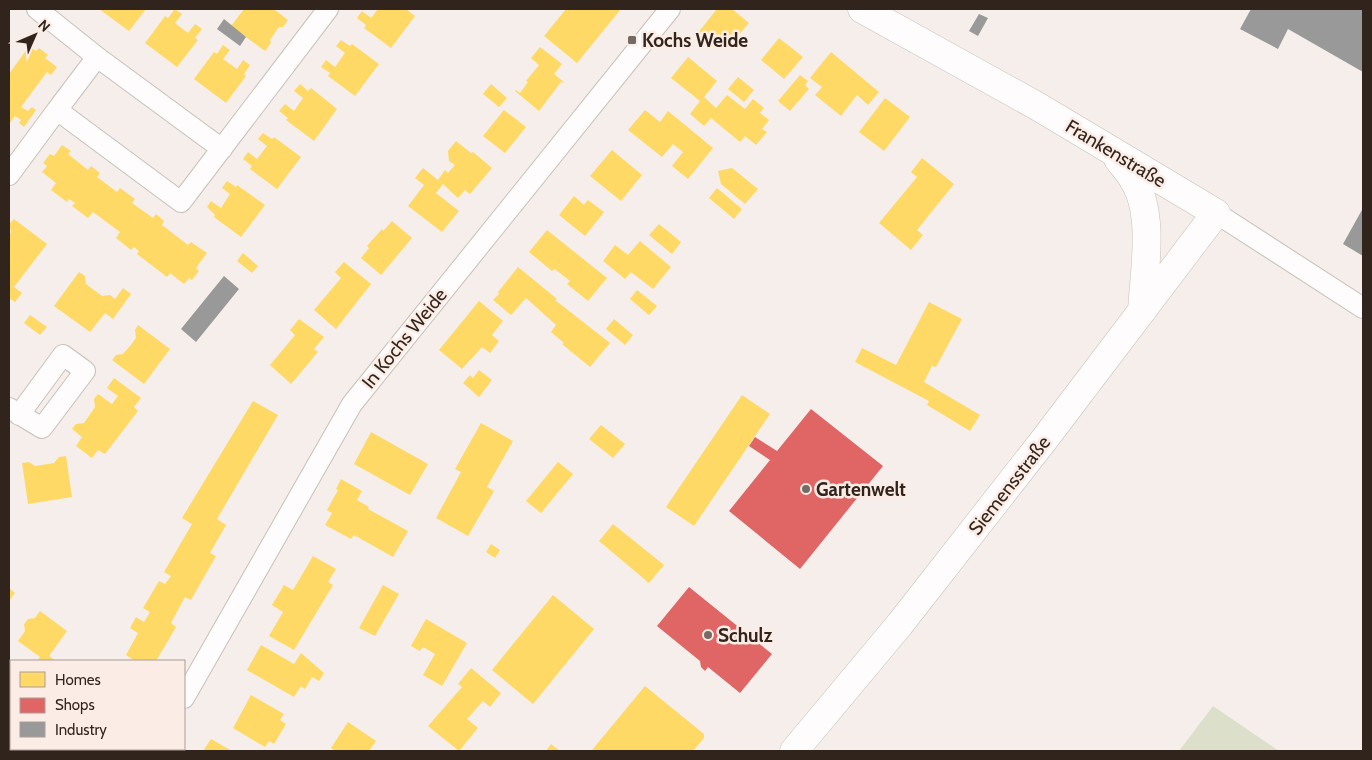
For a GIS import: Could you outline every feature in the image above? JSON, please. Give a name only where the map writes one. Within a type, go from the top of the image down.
[{"type":"street","points":[[37,9],[97,57],[222,149]]},
{"type":"street","name":"In Kochs Weide","points":[[185,696],[352,404],[670,9]]},
{"type":"street","name":"Frankenstraße","points":[[862,9],[1037,106],[1216,213],[1363,308]]},
{"type":"street","points":[[57,110],[182,202],[320,12]]},
{"type":"street","points":[[9,175],[97,57]]},
{"type":"street","points":[[1110,150],[1135,181],[1141,195],[1148,228],[1142,311]]},
{"type":"street","name":"Siemensstraße","points":[[794,751],[900,624],[1047,436],[1216,213]]},
{"type":"green space","points":[[1213,706],[1279,751],[1179,751]]},
{"type":"building: Homes","points":[[99,9],[146,9],[129,31]]},
{"type":"building: Homes","points":[[175,9],[182,14],[175,23],[188,33],[195,24],[202,29],[195,38],[198,40],[177,67],[145,43],[165,16],[168,18]]},
{"type":"building: Homes","points":[[244,9],[274,9],[288,20],[283,27],[279,27],[265,51],[231,26]]},
{"type":"building: Homes","points":[[378,9],[406,9],[415,16],[391,48],[364,28],[366,25],[357,18],[362,11],[371,18]]},
{"type":"building: Homes","points":[[566,9],[621,9],[577,63],[544,36]]},
{"type":"building: Homes","points":[[717,9],[732,9],[749,23],[731,44],[719,34],[716,37],[719,40],[713,47],[697,34]]},
{"type":"building: Homes","points":[[779,38],[803,57],[784,79],[761,60]]},
{"type":"building: Homes","points":[[341,40],[350,46],[352,44],[379,64],[355,96],[328,76],[330,73],[321,67],[326,60],[335,67],[345,53],[336,46]]},
{"type":"building: Homes","points":[[223,45],[230,50],[223,59],[237,69],[243,60],[250,65],[244,74],[246,76],[226,103],[194,79],[214,52],[217,54]]},
{"type":"building: Homes","points":[[29,46],[36,51],[39,48],[48,55],[45,58],[57,67],[51,75],[47,72],[21,107],[28,111],[32,107],[36,110],[24,127],[19,123],[21,120],[15,116],[9,124],[9,74]]},
{"type":"building: Homes","points":[[540,47],[562,64],[554,74],[565,83],[561,82],[539,111],[515,91],[520,93],[528,82],[526,81],[539,65],[531,58]]},
{"type":"building: Homes","points":[[831,52],[879,92],[868,105],[857,95],[841,116],[815,95],[822,87],[810,78]]},
{"type":"building: Homes","points":[[688,57],[717,81],[704,97],[716,108],[727,95],[745,109],[753,99],[764,108],[760,113],[769,120],[762,129],[767,132],[756,145],[745,136],[740,142],[711,118],[704,126],[690,114],[700,101],[671,78]]},
{"type":"building: Homes","points":[[800,75],[808,81],[805,85],[809,89],[790,111],[778,101]]},
{"type":"building: Homes","points":[[738,77],[754,90],[744,102],[728,89]]},
{"type":"building: Homes","points":[[300,84],[308,91],[311,88],[337,109],[314,141],[286,120],[288,118],[279,111],[285,104],[294,111],[303,98],[294,91]]},
{"type":"building: Homes","points":[[491,84],[507,98],[499,107],[483,94]]},
{"type":"building: Homes","points":[[885,98],[910,117],[884,151],[859,132]]},
{"type":"building: Homes","points":[[504,110],[526,127],[505,153],[483,136]]},
{"type":"building: Homes","points":[[645,110],[660,122],[668,111],[713,148],[688,179],[672,166],[683,152],[673,144],[662,157],[628,130]]},
{"type":"building: Homes","points":[[263,133],[272,139],[274,137],[301,157],[277,189],[250,169],[252,166],[243,159],[248,152],[257,159],[267,146],[258,139]]},
{"type":"building: Homes","points":[[456,141],[492,168],[470,194],[465,190],[458,198],[443,184],[436,193],[459,211],[442,232],[408,206],[424,185],[415,178],[423,168],[438,180],[445,170],[448,173],[455,165],[449,161],[448,151]]},
{"type":"building: Homes","points":[[62,145],[71,151],[68,154],[88,170],[91,166],[100,173],[97,177],[117,192],[120,188],[135,199],[132,203],[153,218],[156,214],[164,221],[162,225],[188,245],[191,242],[207,253],[196,268],[199,271],[192,280],[189,278],[184,284],[170,273],[167,277],[137,254],[139,251],[134,247],[131,250],[116,238],[120,232],[93,212],[88,218],[72,206],[75,203],[69,199],[67,202],[51,190],[56,183],[42,172],[47,166],[43,163],[50,154],[54,156]]},
{"type":"building: Homes","points":[[612,150],[642,175],[621,201],[590,176]]},
{"type":"building: Homes","points":[[922,158],[954,184],[917,230],[923,235],[911,250],[879,223],[917,177],[911,172]]},
{"type":"building: Homes","points":[[732,168],[758,189],[745,204],[721,184],[718,171]]},
{"type":"building: Homes","points":[[227,181],[236,187],[237,185],[265,205],[241,237],[214,217],[215,215],[207,207],[211,201],[221,208],[230,194],[222,188]]},
{"type":"building: Homes","points":[[717,188],[742,209],[734,219],[709,198]]},
{"type":"building: Homes","points":[[574,196],[584,205],[588,200],[604,212],[585,236],[559,215]]},
{"type":"building: Homes","points":[[14,219],[47,244],[14,287],[22,293],[15,302],[9,298],[9,235],[11,232],[9,224]]},
{"type":"building: Homes","points":[[392,221],[412,238],[381,275],[361,258],[369,248],[367,246]]},
{"type":"building: Homes","points":[[659,224],[681,242],[672,254],[649,235]]},
{"type":"building: Homes","points":[[547,230],[607,278],[588,301],[567,284],[570,281],[555,269],[552,271],[529,252]]},
{"type":"building: Homes","points":[[640,241],[671,267],[653,289],[631,272],[625,279],[603,261],[615,245],[628,255]]},
{"type":"building: Homes","points":[[243,253],[258,266],[252,273],[237,261]]},
{"type":"building: Homes","points":[[344,262],[371,284],[336,329],[314,310],[341,278],[335,272]]},
{"type":"building: Homes","points":[[518,267],[557,299],[555,300],[610,343],[590,367],[562,344],[564,343],[551,332],[556,325],[526,298],[511,315],[493,300]]},
{"type":"building: Homes","points":[[79,272],[85,276],[86,284],[102,296],[110,295],[115,299],[123,288],[131,294],[113,319],[105,313],[90,332],[54,306]]},
{"type":"building: Homes","points":[[637,290],[657,306],[649,315],[630,299]]},
{"type":"building: Homes","points":[[479,301],[503,321],[492,335],[499,341],[490,353],[482,347],[462,369],[439,350]]},
{"type":"building: Homes","points":[[929,302],[962,319],[936,367],[932,366],[924,382],[980,415],[970,431],[927,405],[929,401],[855,362],[862,348],[896,365]]},
{"type":"building: Homes","points":[[30,315],[47,327],[40,335],[24,323]]},
{"type":"building: Homes","points":[[299,319],[324,337],[314,349],[318,352],[291,384],[270,365],[295,335],[290,330]]},
{"type":"building: Homes","points":[[614,319],[633,335],[625,345],[606,329]]},
{"type":"building: Homes","points":[[138,325],[170,349],[144,384],[112,360],[116,355],[123,354],[136,338],[135,330]]},
{"type":"building: Homes","points":[[479,370],[492,380],[479,397],[463,383],[470,375],[473,378]]},
{"type":"building: Homes","points":[[114,378],[141,398],[134,407],[138,411],[105,454],[98,450],[92,458],[76,446],[82,437],[72,429],[76,424],[84,423],[95,407],[94,399],[98,394],[112,404],[118,396],[107,388]]},
{"type":"building: Homes","points":[[742,395],[770,414],[694,526],[666,507]]},
{"type":"building: Homes","points":[[253,401],[278,415],[217,519],[226,525],[210,553],[216,556],[191,600],[185,597],[171,623],[176,627],[157,660],[134,660],[126,655],[138,633],[130,628],[136,617],[144,622],[150,612],[143,608],[159,581],[165,584],[171,576],[164,572],[192,524],[182,518]]},
{"type":"building: Homes","points":[[481,423],[513,441],[487,487],[494,491],[468,536],[436,518],[461,472],[455,469]]},
{"type":"building: Homes","points":[[601,425],[625,444],[613,458],[589,439]]},
{"type":"building: Homes","points":[[371,432],[428,464],[410,495],[354,464]]},
{"type":"building: Homes","points":[[66,456],[72,497],[28,504],[22,463],[29,462],[35,466],[54,463],[59,457]]},
{"type":"building: Homes","points":[[558,462],[573,474],[541,513],[526,501]]},
{"type":"building: Homes","points":[[341,479],[362,491],[357,500],[369,507],[368,509],[408,531],[393,557],[354,535],[351,539],[325,525],[332,513],[327,510],[338,490],[336,489]]},
{"type":"building: Homes","points":[[613,524],[664,565],[649,583],[599,541]]},
{"type":"building: Homes","points":[[491,544],[500,550],[495,558],[486,552]]},
{"type":"building: Homes","points":[[313,556],[336,569],[328,582],[333,585],[294,650],[269,636],[283,612],[272,605],[284,585],[293,590]]},
{"type":"building: Homes","points":[[383,585],[399,594],[375,636],[359,628]]},
{"type":"building: Homes","points":[[9,588],[15,593],[9,601]]},
{"type":"building: Homes","points":[[553,595],[594,629],[533,704],[492,670]]},
{"type":"building: Homes","points":[[40,611],[67,631],[49,656],[55,660],[38,660],[40,657],[18,641],[25,631],[24,624],[28,619],[35,618]]},
{"type":"building: Homes","points":[[426,619],[467,643],[442,686],[423,675],[435,654],[423,647],[420,651],[411,646]]},
{"type":"building: Homes","points":[[261,645],[294,664],[301,653],[324,673],[319,681],[312,677],[305,689],[301,686],[294,697],[247,670]]},
{"type":"building: Homes","points":[[9,666],[10,712],[9,711]]},
{"type":"building: Homes","points":[[471,668],[501,693],[490,707],[483,701],[467,719],[478,728],[459,751],[428,726],[462,687],[458,684]]},
{"type":"building: Homes","points":[[645,686],[704,734],[704,738],[693,751],[592,750]]},
{"type":"building: Homes","points":[[251,695],[284,714],[280,720],[286,724],[274,744],[269,741],[265,747],[233,728]]},
{"type":"building: Homes","points":[[348,722],[376,741],[369,751],[335,751],[331,748]]},
{"type":"building: Homes","points":[[211,739],[232,751],[203,751]]},
{"type":"building: Homes","points":[[551,744],[560,751],[546,751]]},
{"type":"building: Homes","points":[[80,750],[105,750],[104,751]]},
{"type":"building: Shops","name":"Gartenwelt","points":[[811,409],[883,466],[800,569],[729,511],[770,460],[749,446],[755,437],[777,451]]},
{"type":"building: Shops","name":"Schulz","points":[[689,587],[772,654],[740,693],[708,667],[705,671],[701,667],[700,661],[657,626]]},
{"type":"building: Industry","points":[[1251,9],[1363,9],[1363,72],[1288,29],[1278,49],[1240,29]]},
{"type":"building: Industry","points":[[979,14],[988,18],[978,36],[969,31]]},
{"type":"building: Industry","points":[[224,19],[246,37],[240,46],[217,29]]},
{"type":"building: Industry","points":[[1363,208],[1363,256],[1343,244]]},
{"type":"building: Industry","points":[[224,276],[239,289],[196,342],[181,329]]},
{"type":"place","name":"Kochs Weide","points":[[632,40]]},
{"type":"place","name":"Gartenwelt","points":[[806,489]]},
{"type":"place","name":"Schulz","points":[[708,635]]}]
